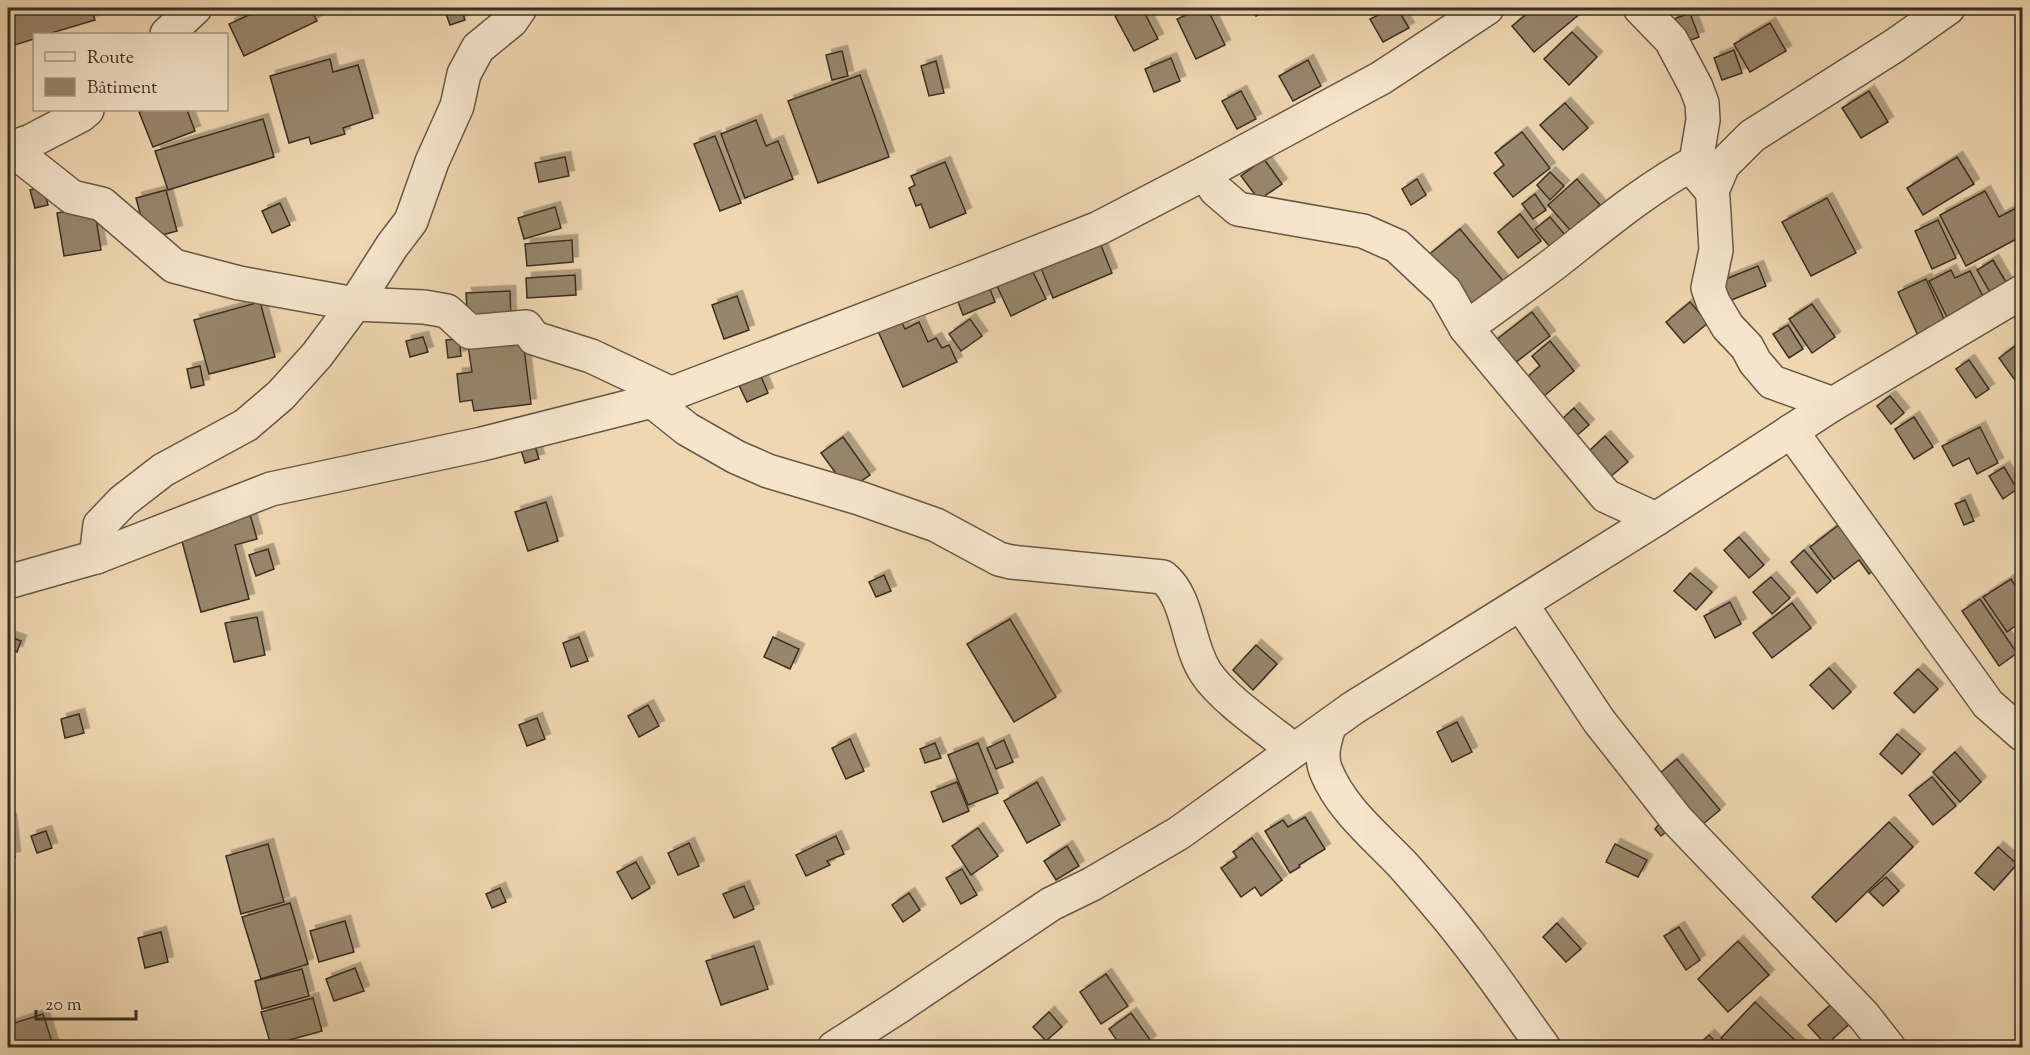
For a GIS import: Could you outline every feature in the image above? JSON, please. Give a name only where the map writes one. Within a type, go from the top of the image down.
[{"type":"street","points":[[168,33],[195,8]]},
{"type":"street","points":[[96,557],[100,525],[123,501],[163,470],[246,425],[281,395],[317,355],[355,304],[411,221],[432,162],[458,106],[464,74],[478,48],[511,21],[520,8]]},
{"type":"street","points":[[8,582],[96,557],[271,489],[482,444],[662,398],[1099,228],[1381,78],[1487,8]]},
{"type":"street","points":[[1640,8],[1671,40],[1696,87],[1702,103],[1703,120],[1696,162],[1700,177],[1712,190]]},
{"type":"street","points":[[1833,404],[1772,382],[1720,315],[1708,288],[1716,250],[1712,190],[1723,165],[1752,136],[1894,46],[1948,8]]},
{"type":"street","points":[[86,111],[9,149],[72,196],[102,204],[174,266],[239,283],[355,304],[424,307],[447,311],[470,332],[526,327],[534,338],[591,356],[662,398],[687,429],[736,457],[768,471],[859,498],[936,525],[999,559],[1162,577],[1174,588],[1205,672],[1237,704],[1294,750]]},
{"type":"street","points":[[1466,328],[1556,262],[1638,197],[1696,162]]},
{"type":"street","points":[[1205,172],[1216,190],[1238,209],[1363,231],[1397,246],[1445,291],[1466,328],[1606,496],[1656,519]]},
{"type":"street","points":[[834,1047],[1051,904],[1092,884],[1179,833],[1353,708],[1656,519],[1833,404],[2022,292]]},
{"type":"street","points":[[1791,431],[1988,704],[2022,734]]},
{"type":"street","points":[[1521,604],[1599,721],[1677,820],[1864,1016],[1889,1047]]},
{"type":"street","points":[[1329,726],[1323,746],[1323,758],[1325,769],[1333,786],[1361,823],[1402,864],[1436,903],[1544,1047]]},
{"type":"building","points":[[34,8],[91,8],[95,20],[51,33],[33,33],[33,39],[8,47],[8,16]]},
{"type":"building","points":[[264,8],[310,8],[317,21],[244,56],[229,24]]},
{"type":"building","points":[[444,8],[461,8],[465,20],[450,25]]},
{"type":"building","points":[[1131,8],[1142,8],[1158,39],[1134,51],[1115,16]]},
{"type":"building","points":[[1201,8],[1207,8],[1225,45],[1196,59],[1177,19]]},
{"type":"building","points":[[1252,8],[1273,8],[1256,16]]},
{"type":"building","points":[[1392,8],[1397,8],[1409,28],[1383,42],[1370,19]]},
{"type":"building","points":[[1534,8],[1576,8],[1581,13],[1534,52],[1512,26]]},
{"type":"building","points":[[1690,13],[1699,37],[1680,44],[1671,20]]},
{"type":"building","points":[[1770,23],[1786,51],[1750,72],[1734,44]]},
{"type":"building","points":[[1572,32],[1597,57],[1569,85],[1544,59]]},
{"type":"building","points":[[1734,50],[1742,73],[1722,80],[1714,58]]},
{"type":"building","points":[[842,51],[848,76],[832,80],[826,55]]},
{"type":"building","points":[[1171,58],[1180,81],[1154,92],[1145,69]]},
{"type":"building","points":[[330,59],[333,72],[358,65],[373,118],[343,128],[345,134],[311,144],[309,137],[289,143],[270,76]]},
{"type":"building","points":[[1308,60],[1321,86],[1293,101],[1279,76]]},
{"type":"building","points":[[936,61],[944,93],[929,96],[921,66]]},
{"type":"building","points":[[860,75],[889,157],[818,183],[788,101]]},
{"type":"building","points":[[1241,91],[1256,119],[1237,129],[1222,101]]},
{"type":"building","points":[[1869,91],[1888,122],[1861,138],[1842,108]]},
{"type":"building","points":[[1565,103],[1588,128],[1563,150],[1540,125]]},
{"type":"building","points":[[187,111],[195,131],[153,147],[139,112]]},
{"type":"building","points":[[263,119],[274,157],[168,190],[155,151]]},
{"type":"building","points":[[756,120],[766,146],[778,141],[793,179],[745,198],[721,134]]},
{"type":"building","points":[[1522,132],[1550,168],[1513,197],[1494,173],[1504,165],[1495,153]]},
{"type":"building","points":[[715,136],[741,203],[720,211],[694,144]]},
{"type":"building","points":[[565,157],[569,176],[539,182],[535,163]]},
{"type":"building","points":[[1957,157],[1974,184],[1923,215],[1907,188]]},
{"type":"building","points":[[1264,159],[1282,184],[1259,200],[1241,176]]},
{"type":"building","points":[[945,162],[966,213],[930,228],[921,204],[916,206],[909,188],[915,185],[911,176]]},
{"type":"building","points":[[1550,172],[1564,186],[1550,200],[1537,185]]},
{"type":"building","points":[[1417,179],[1426,195],[1411,205],[1402,189]]},
{"type":"building","points":[[1577,179],[1600,205],[1571,231],[1548,205]]},
{"type":"building","points":[[43,186],[48,205],[35,208],[30,190]]},
{"type":"building","points":[[166,190],[177,231],[147,239],[136,198]]},
{"type":"building","points":[[1985,191],[1999,217],[2022,205],[2022,236],[1966,266],[1940,215]]},
{"type":"building","points":[[1535,194],[1546,210],[1533,219],[1522,204]]},
{"type":"building","points":[[1827,198],[1856,253],[1811,276],[1782,222]]},
{"type":"building","points":[[280,203],[290,225],[272,233],[262,211]]},
{"type":"building","points":[[94,206],[101,250],[64,256],[57,213]]},
{"type":"building","points":[[555,207],[561,228],[524,239],[518,218]]},
{"type":"building","points":[[1520,214],[1541,241],[1518,258],[1498,232]]},
{"type":"building","points":[[1550,217],[1570,241],[1555,253],[1535,229]]},
{"type":"building","points":[[1938,220],[1956,258],[1932,269],[1915,231]]},
{"type":"building","points":[[1460,229],[1504,282],[1470,310],[1426,257]]},
{"type":"building","points":[[572,240],[573,262],[527,266],[525,244]]},
{"type":"building","points":[[1100,243],[1112,273],[1053,298],[1041,268]]},
{"type":"building","points":[[1993,260],[2013,294],[1997,304],[1977,270]]},
{"type":"building","points":[[1758,266],[1766,286],[1729,301],[1721,281]]},
{"type":"building","points":[[1032,270],[1046,299],[1011,316],[997,286]]},
{"type":"building","points":[[1951,270],[1955,278],[1970,271],[1988,306],[1951,325],[1929,281]]},
{"type":"building","points":[[575,275],[576,295],[527,298],[526,278]]},
{"type":"building","points":[[986,279],[995,302],[963,315],[954,291]]},
{"type":"building","points":[[1926,279],[1949,330],[1921,342],[1898,292]]},
{"type":"building","points":[[510,291],[511,322],[468,325],[466,293]]},
{"type":"building","points":[[737,296],[749,330],[724,339],[712,305]]},
{"type":"building","points":[[260,302],[275,357],[209,374],[194,320]]},
{"type":"building","points":[[1690,302],[1708,323],[1684,343],[1666,322]]},
{"type":"building","points":[[1812,304],[1835,337],[1812,353],[1789,319]]},
{"type":"building","points":[[1532,312],[1550,336],[1511,366],[1492,343]]},
{"type":"building","points":[[900,319],[905,329],[919,322],[928,342],[936,338],[942,348],[949,345],[957,362],[903,387],[877,329]]},
{"type":"building","points":[[970,319],[982,336],[961,351],[949,334]]},
{"type":"building","points":[[1788,325],[1803,349],[1789,358],[1773,334]]},
{"type":"building","points":[[522,332],[531,404],[474,411],[472,400],[460,402],[457,374],[472,372],[467,339]]},
{"type":"building","points":[[423,337],[428,352],[410,357],[406,341]]},
{"type":"building","points":[[459,339],[461,356],[448,358],[446,340]]},
{"type":"building","points":[[1550,341],[1574,371],[1544,396],[1528,376],[1540,366],[1532,356]]},
{"type":"building","points":[[2022,341],[2022,390],[1999,358]]},
{"type":"building","points":[[1969,360],[1989,389],[1976,398],[1956,369]]},
{"type":"building","points":[[200,366],[204,385],[191,388],[187,369]]},
{"type":"building","points":[[757,367],[768,393],[747,402],[735,377]]},
{"type":"building","points":[[1890,396],[1904,413],[1891,424],[1877,406]]},
{"type":"building","points":[[1574,408],[1589,425],[1575,437],[1561,420]]},
{"type":"building","points":[[1914,417],[1933,447],[1914,459],[1895,429]]},
{"type":"building","points":[[1980,427],[1998,463],[1977,474],[1969,458],[1953,466],[1942,446]]},
{"type":"building","points":[[1605,436],[1628,462],[1610,477],[1588,452]]},
{"type":"building","points":[[843,437],[870,475],[848,490],[821,453]]},
{"type":"building","points":[[534,443],[539,459],[525,463],[520,447]]},
{"type":"building","points":[[2004,467],[2017,489],[2003,499],[1989,476]]},
{"type":"building","points":[[1965,500],[1974,521],[1964,525],[1955,504]]},
{"type":"building","points":[[546,502],[558,541],[528,551],[515,512]]},
{"type":"building","points":[[249,511],[257,539],[235,545],[249,599],[201,612],[179,530]]},
{"type":"building","points":[[1849,517],[1884,562],[1869,574],[1859,560],[1834,579],[1810,547]]},
{"type":"building","points":[[1739,537],[1764,565],[1749,578],[1724,550]]},
{"type":"building","points":[[268,549],[274,569],[256,576],[249,555]]},
{"type":"building","points":[[1804,550],[1831,581],[1817,593],[1791,562]]},
{"type":"building","points":[[1690,573],[1712,592],[1696,610],[1674,591]]},
{"type":"building","points":[[884,575],[891,591],[876,597],[869,582]]},
{"type":"building","points":[[1771,577],[1790,598],[1772,614],[1753,592]]},
{"type":"building","points":[[2011,579],[2022,596],[2022,621],[2007,632],[1983,597]]},
{"type":"building","points":[[1980,599],[2017,653],[1999,666],[1962,611]]},
{"type":"building","points":[[1730,602],[1741,624],[1715,638],[1704,616]]},
{"type":"building","points":[[1792,603],[1811,628],[1772,658],[1753,633]]},
{"type":"building","points":[[257,617],[265,655],[234,662],[225,623]]},
{"type":"building","points":[[1010,619],[1056,697],[1014,722],[967,644]]},
{"type":"building","points":[[8,636],[21,641],[17,652],[8,648]]},
{"type":"building","points":[[579,637],[588,661],[571,667],[563,643]]},
{"type":"building","points":[[773,637],[799,649],[790,669],[764,657]]},
{"type":"building","points":[[1256,645],[1277,664],[1253,690],[1233,670]]},
{"type":"building","points":[[1829,668],[1851,692],[1833,709],[1810,685]]},
{"type":"building","points":[[1918,669],[1938,689],[1914,713],[1894,693]]},
{"type":"building","points":[[648,705],[659,726],[639,737],[628,716]]},
{"type":"building","points":[[79,714],[84,733],[65,738],[61,719]]},
{"type":"building","points":[[537,718],[545,739],[527,746],[519,725]]},
{"type":"building","points":[[1457,722],[1472,752],[1452,762],[1437,732]]},
{"type":"building","points":[[1897,734],[1920,754],[1902,774],[1880,754]]},
{"type":"building","points":[[850,739],[864,771],[846,779],[832,748]]},
{"type":"building","points":[[1004,740],[1013,762],[996,769],[987,748]]},
{"type":"building","points":[[935,743],[941,758],[925,763],[920,749]]},
{"type":"building","points":[[978,743],[998,793],[968,805],[948,755]]},
{"type":"building","points":[[1955,752],[1981,782],[1960,802],[1933,772]]},
{"type":"building","points":[[1677,759],[1720,810],[1703,824],[1660,773]]},
{"type":"building","points":[[1932,777],[1956,806],[1933,825],[1909,795]]},
{"type":"building","points":[[957,782],[969,811],[943,822],[931,792]]},
{"type":"building","points":[[1037,782],[1060,825],[1027,843],[1004,801]]},
{"type":"building","points":[[1305,817],[1325,849],[1290,873],[1265,831],[1283,820],[1288,827]]},
{"type":"building","points":[[8,819],[11,819],[15,857],[8,858]]},
{"type":"building","points":[[1889,822],[1913,847],[1836,922],[1812,897]]},
{"type":"building","points":[[1659,824],[1667,831],[1661,836],[1655,829]]},
{"type":"building","points":[[978,828],[998,856],[971,875],[952,846]]},
{"type":"building","points":[[46,831],[52,848],[37,853],[31,836]]},
{"type":"building","points":[[836,836],[844,854],[827,861],[830,865],[806,876],[796,855]]},
{"type":"building","points":[[1252,838],[1282,880],[1261,896],[1255,887],[1241,897],[1221,868],[1237,857],[1233,852]]},
{"type":"building","points":[[689,843],[699,866],[678,875],[668,853]]},
{"type":"building","points":[[268,844],[284,902],[241,914],[226,856]]},
{"type":"building","points":[[1615,844],[1647,860],[1638,877],[1606,862]]},
{"type":"building","points":[[1067,846],[1079,866],[1056,880],[1044,861]]},
{"type":"building","points":[[1998,847],[2017,864],[1994,890],[1975,873]]},
{"type":"building","points":[[636,862],[650,888],[632,899],[617,872]]},
{"type":"building","points":[[962,869],[977,895],[961,904],[946,878]]},
{"type":"building","points":[[1886,877],[1899,891],[1883,906],[1869,892]]},
{"type":"building","points":[[744,886],[754,909],[734,918],[723,894]]},
{"type":"building","points":[[500,888],[506,902],[492,908],[486,894]]},
{"type":"building","points":[[909,893],[920,910],[903,922],[892,905]]},
{"type":"building","points":[[290,903],[308,964],[261,979],[242,917]]},
{"type":"building","points":[[345,921],[354,952],[319,962],[310,931]]},
{"type":"building","points":[[1557,923],[1581,949],[1566,962],[1543,937]]},
{"type":"building","points":[[1679,927],[1700,960],[1686,970],[1664,936]]},
{"type":"building","points":[[2022,930],[2022,942],[2017,937]]},
{"type":"building","points":[[161,932],[168,962],[145,968],[138,938]]},
{"type":"building","points":[[1738,941],[1769,975],[1728,1012],[1698,979]]},
{"type":"building","points":[[754,946],[768,989],[721,1005],[706,961]]},
{"type":"building","points":[[355,968],[364,991],[334,1001],[326,979]]},
{"type":"building","points":[[302,969],[309,996],[262,1009],[255,981]]},
{"type":"building","points":[[1106,974],[1128,1006],[1101,1024],[1080,992]]},
{"type":"building","points":[[313,998],[322,1031],[271,1045],[261,1012]]},
{"type":"building","points":[[1837,999],[1855,1019],[1826,1045],[1808,1025]]},
{"type":"building","points":[[1755,1002],[1801,1046],[1800,1048],[1732,1048],[1721,1038]]},
{"type":"building","points":[[1049,1012],[1062,1027],[1046,1041],[1033,1027]]},
{"type":"building","points":[[1131,1013],[1151,1041],[1141,1048],[1122,1048],[1109,1029]]},
{"type":"building","points":[[43,1014],[54,1048],[8,1048],[8,1025]]},
{"type":"building","points":[[1709,1035],[1721,1048],[1695,1048]]}]
